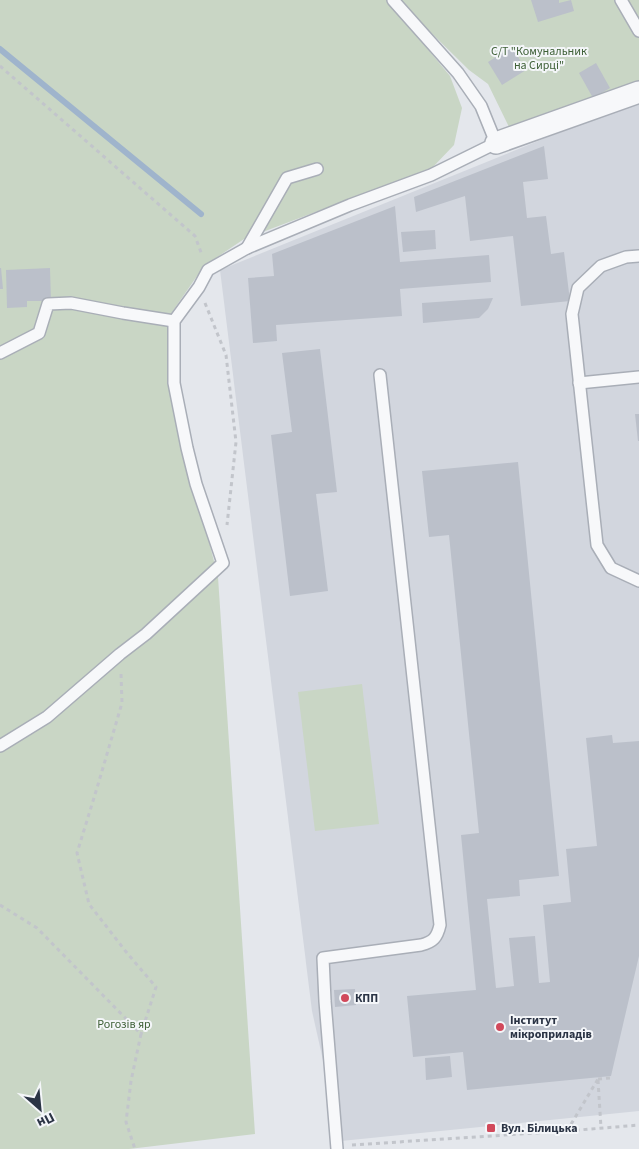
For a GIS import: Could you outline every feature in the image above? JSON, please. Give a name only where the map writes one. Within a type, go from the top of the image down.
[{"type":"street","points":[[496,142],[639,92]]},
{"type":"lane","points":[[0,746],[47,717],[146,634],[223,563],[196,484],[174,383],[174,321],[199,287],[208,270],[247,248],[350,205],[431,175],[496,142],[481,106],[458,73],[394,0]]},
{"type":"lane","points":[[621,0],[639,31]]},
{"type":"lane","points":[[247,248],[287,178],[316,169]]},
{"type":"lane","points":[[639,256],[626,257],[601,266],[578,288],[572,314],[597,544],[611,568],[639,581]]},
{"type":"lane","points":[[0,353],[39,333],[48,304],[71,303],[174,321]]},
{"type":"lane","points":[[337,1148],[324,1002],[323,958],[429,943],[435,938],[440,925],[380,375]]},
{"type":"lane","points":[[579,384],[639,377]]},
{"type":"path","points":[[0,66],[195,236],[208,270]]},
{"type":"path","points":[[199,287],[226,355],[236,442],[227,526]]},
{"type":"path","points":[[120,654],[122,702],[76,853],[89,904],[156,987],[141,1034],[131,1081],[126,1122],[135,1149]]},
{"type":"path","points":[[0,905],[37,928],[141,1034]]},
{"type":"path","points":[[598,1079],[610,1078]]},
{"type":"path","points":[[567,1131],[598,1079]]},
{"type":"path","points":[[598,1079],[601,1128]]},
{"type":"path","points":[[337,1148],[639,1125]]},
{"type":"shaded area","points":[[639,103],[639,1111],[341,1141],[312,1011],[220,270],[543,139]]},
{"type":"green space","name":"Рогозів яр","points":[[0,0],[387,0],[450,76],[462,108],[454,145],[432,168],[244,239],[204,266],[170,315],[169,385],[218,577],[255,1134],[129,1149],[0,1149]]},
{"type":"green space","name":"С/Т \"Комунальник на Сирці\"","points":[[400,0],[639,0],[639,82],[580,105],[509,127],[488,84],[469,70]]},
{"type":"green space","points":[[362,684],[379,824],[315,831],[298,692]]},
{"type":"building","points":[[531,0],[559,0],[559,3],[571,0],[574,11],[538,22]]},
{"type":"building","points":[[512,47],[526,70],[502,85],[488,62]]},
{"type":"building","points":[[596,63],[610,88],[593,98],[579,73]]},
{"type":"building","points":[[544,146],[548,179],[523,182],[527,218],[546,216],[551,254],[564,252],[570,301],[521,306],[513,236],[470,241],[465,196],[416,212],[414,197]]},
{"type":"building","points":[[395,206],[400,262],[489,255],[491,282],[400,289],[402,316],[276,325],[277,341],[253,343],[248,278],[274,276],[272,254]]},
{"type":"building","points":[[435,230],[436,249],[403,252],[401,232]]},
{"type":"building","points":[[1,268],[3,289],[0,289]]},
{"type":"building","points":[[50,268],[51,301],[27,301],[27,307],[7,308],[6,270]]},
{"type":"building","points":[[493,298],[488,309],[479,318],[423,323],[422,303]]},
{"type":"building","points":[[320,349],[337,492],[316,494],[328,591],[290,596],[271,435],[292,432],[282,353]]},
{"type":"building","points":[[635,414],[639,414],[639,441],[638,441]]},
{"type":"building","points":[[518,462],[559,876],[519,880],[520,896],[487,899],[496,988],[514,986],[509,938],[535,936],[539,983],[550,982],[543,905],[571,902],[566,849],[597,846],[586,738],[612,735],[613,743],[639,741],[639,956],[611,1076],[467,1090],[463,1052],[413,1057],[407,996],[476,990],[461,835],[479,833],[449,535],[429,537],[422,471]]},
{"type":"building","name":"КПП","points":[[355,989],[356,1005],[335,1007],[334,990]]},
{"type":"building","points":[[450,1056],[452,1077],[426,1080],[425,1058]]},
{"type":"waterway","points":[[0,49],[201,214]]},
{"type":"place","name":"КПП","points":[[345,998]]},
{"type":"place","name":"Інститут мікроприладів","points":[[500,1027]]},
{"type":"place","name":"Вул. Білицька","points":[[491,1128]]}]
